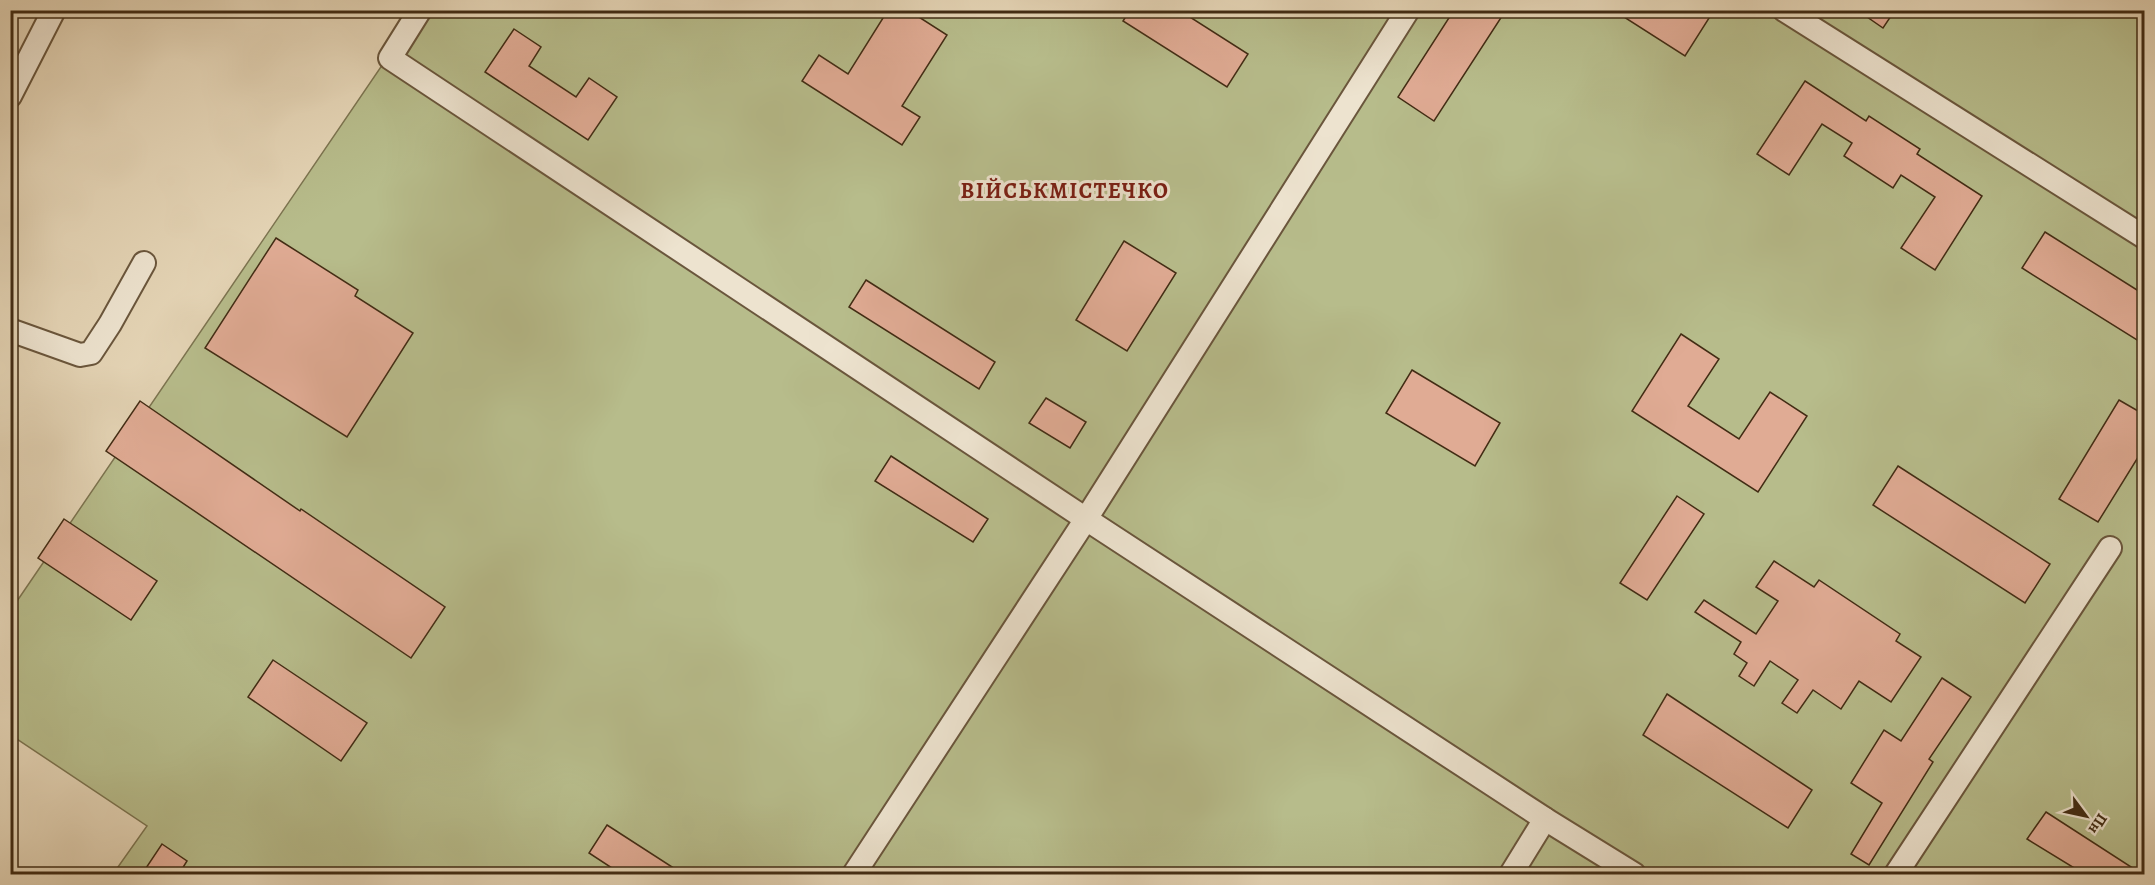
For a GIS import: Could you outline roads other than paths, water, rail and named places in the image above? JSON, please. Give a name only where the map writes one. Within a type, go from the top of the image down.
[{"type":"street","points":[[10,96],[54,10]]},
{"type":"street","points":[[420,10],[390,58],[1086,519],[1545,819],[1634,874]]},
{"type":"street","points":[[854,874],[1086,519],[1408,10]]},
{"type":"street","points":[[1784,10],[2145,237]]},
{"type":"street","points":[[10,330],[80,355],[91,353],[144,264]]},
{"type":"street","points":[[1896,874],[2110,548]]},
{"type":"street","points":[[1511,874],[1545,819]]},
{"type":"district","name":"ВІЙСЬКМІСТЕЧКО","points":[[1065,191]]}]
